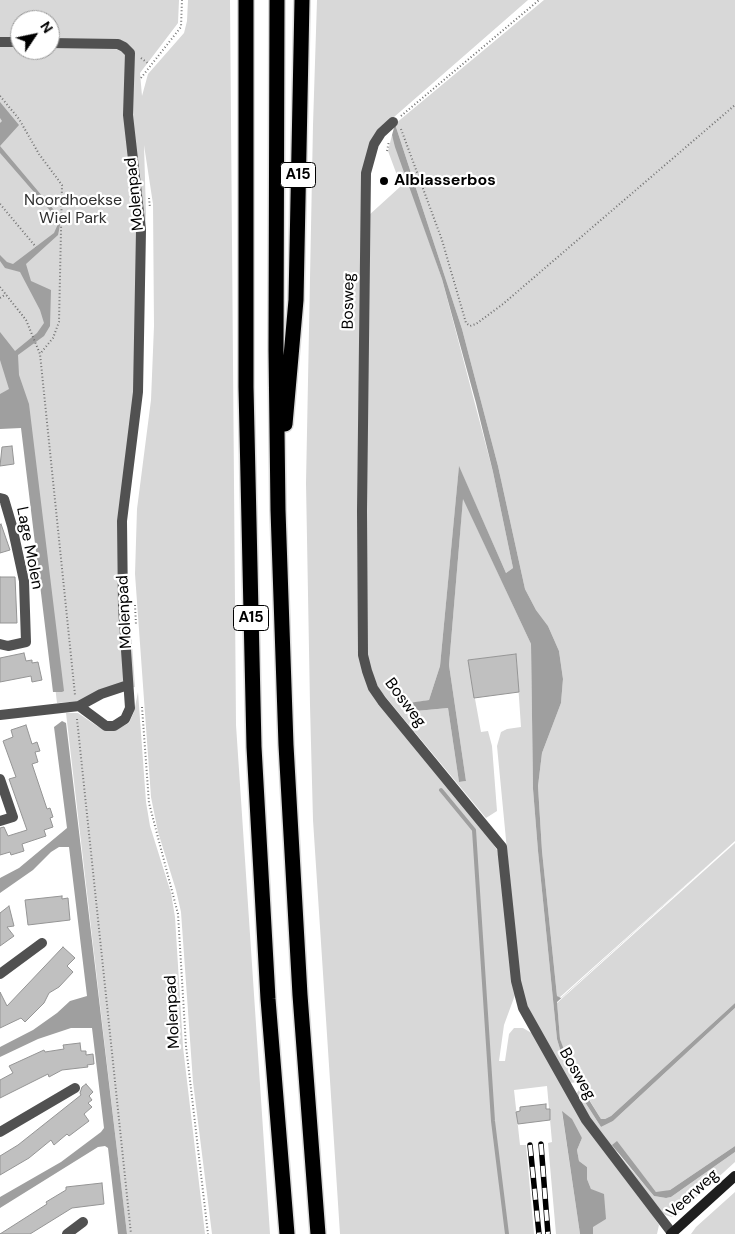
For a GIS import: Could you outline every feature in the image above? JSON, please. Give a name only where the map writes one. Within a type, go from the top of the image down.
[{"type":"highway","name":"A15","points":[[246,0],[246,387],[254,747],[268,999],[287,1234]]},
{"type":"highway","name":"A15","points":[[277,0],[276,341],[278,510],[286,745],[300,995],[318,1234]]},
{"type":"highway","name":"A15","points":[[278,510],[296,300],[302,0]]},
{"type":"street","points":[[60,43],[118,44],[130,53],[128,115],[141,230],[138,392],[122,521],[123,607],[130,708],[125,719],[114,726],[106,726],[78,706]]},
{"type":"street","name":"Bosweg","points":[[393,122],[374,144],[366,173],[362,520],[364,655],[367,671],[373,688],[382,701],[502,846],[516,981],[523,1008],[586,1120],[671,1234]]},
{"type":"street","name":"Lage Molen","points":[[0,498],[4,499],[12,526],[24,581],[26,642],[8,646],[0,644]]},
{"type":"street","points":[[0,715],[78,706],[101,694],[128,685]]},
{"type":"street","points":[[0,779],[13,817],[0,821]]},
{"type":"street","points":[[0,974],[42,942]]},
{"type":"street","points":[[0,1132],[75,1088]]},
{"type":"street","name":"Veerweg","points":[[671,1234],[735,1176]]},
{"type":"street","points":[[67,1234],[83,1222]]},
{"type":"path","points":[[139,83],[145,70],[181,27],[182,0]]},
{"type":"path","points":[[539,0],[393,122],[401,129],[442,240],[466,323],[470,326],[476,324],[503,304],[735,105]]},
{"type":"path","points":[[0,96],[19,119],[40,154],[62,185],[59,322],[53,338],[40,354]]},
{"type":"path","name":"Molenpad","points":[[149,194],[151,212]]},
{"type":"path","points":[[0,204],[36,247]]},
{"type":"path","points":[[0,287],[26,320],[40,354],[78,706],[131,1234]]},
{"type":"path","points":[[0,298],[6,294]]},
{"type":"path","name":"Molenpad","points":[[135,602],[136,629]]},
{"type":"path","name":"Molenpad","points":[[141,704],[149,803],[178,914],[186,1046],[208,1234]]},
{"type":"green space","name":"Noordhoekse Wiel Park","points":[[0,0],[179,0],[178,23],[140,73],[142,96],[148,74],[184,33],[187,21],[188,0],[230,0],[236,725],[270,1234],[212,1234],[193,1082],[181,912],[158,832],[151,797],[135,574],[137,509],[151,400],[154,326],[153,204],[144,145],[146,213],[137,399],[122,499],[135,687],[86,697],[82,701],[57,703],[21,398],[0,401]]},
{"type":"green space","points":[[317,0],[528,0],[386,124],[368,150],[361,664],[371,691],[473,814],[497,850],[504,881],[515,995],[504,1025],[499,1061],[505,1061],[509,1034],[514,1028],[523,1028],[535,1035],[659,1225],[657,1234],[593,1234],[591,1189],[587,1179],[587,1167],[579,1161],[577,1150],[582,1138],[562,1112],[580,1234],[556,1234],[548,1143],[552,1142],[547,1086],[514,1090],[520,1145],[526,1145],[534,1234],[340,1234],[313,820],[310,705],[306,483]]},
{"type":"green space","points":[[544,0],[735,0],[735,841],[559,998],[557,996],[542,851],[538,786],[542,753],[561,703],[563,679],[559,651],[548,626],[536,610],[525,589],[498,466],[462,329],[395,124]]},
{"type":"green space","points":[[392,135],[442,279],[493,472],[513,568],[506,573],[459,467],[440,666],[429,700],[402,705],[405,712],[448,708],[459,782],[466,781],[449,665],[463,498],[531,644],[533,789],[538,851],[557,1039],[562,1056],[571,1075],[560,1039],[557,1003],[735,843],[735,1003],[611,1116],[601,1119],[587,1096],[583,1099],[601,1127],[613,1121],[735,1008],[735,1146],[670,1190],[663,1192],[656,1192],[641,1173],[615,1150],[654,1196],[666,1198],[671,1197],[735,1152],[735,1162],[672,1217],[665,1215],[654,1204],[598,1131],[576,1094],[581,1087],[580,1082],[569,1083],[525,1004],[519,975],[497,746],[501,732],[521,727],[516,654],[468,660],[481,732],[488,731],[492,746],[497,811],[486,818],[379,689],[369,669],[365,637],[368,216],[401,186],[388,151]]},
{"type":"green space","points":[[138,692],[146,802],[150,826],[171,893],[175,917],[183,1047],[205,1234],[127,1234],[66,713],[78,713],[107,731],[116,730],[129,723],[134,712]]},
{"type":"green space","points":[[735,1192],[735,1234],[691,1234],[696,1227]]},
{"type":"shaded area","points":[[0,102],[19,125],[0,146],[0,123],[2,121],[0,118]]},
{"type":"shaded area","points":[[395,124],[462,329],[498,466],[525,589],[536,610],[548,626],[559,651],[563,679],[561,703],[542,753],[538,786],[542,851],[557,996],[561,998],[735,841],[557,1002],[560,1039],[573,1074],[571,1075],[562,1056],[557,1039],[538,851],[533,789],[531,644],[463,499],[449,665],[466,781],[459,782],[448,708],[405,712],[402,704],[429,700],[440,666],[459,466],[506,573],[513,568],[476,403],[442,279],[395,147],[392,135]]},
{"type":"shaded area","points":[[0,146],[59,216],[58,235],[26,264],[31,281],[51,290],[50,326],[44,336],[18,355],[19,375],[29,404],[64,691],[62,692],[53,692],[21,428],[0,429],[0,394],[9,389],[0,360],[0,332],[15,351],[37,333],[44,323],[40,310],[20,272],[5,268],[0,261],[0,255],[7,262],[13,264],[54,233],[58,224],[54,215],[0,153]]},
{"type":"shaded area","points":[[62,721],[66,723],[127,1234],[118,1234],[108,1148],[105,1146],[98,1147],[0,1208],[0,1197],[61,1162],[104,1128],[92,1028],[71,1028],[38,1039],[0,1057],[0,1047],[33,1030],[70,1001],[87,996],[69,847],[59,847],[51,852],[33,870],[0,893],[0,878],[19,868],[67,828],[54,727]]},
{"type":"shaded area","points":[[735,1003],[735,1008],[613,1121],[601,1127],[583,1099],[586,1095],[601,1119],[611,1116]]},
{"type":"shaded area","points":[[562,1111],[572,1119],[582,1138],[577,1150],[579,1161],[587,1167],[587,1179],[591,1189],[604,1194],[606,1219],[593,1227],[593,1234],[580,1234]]},
{"type":"shaded area","points":[[617,1141],[656,1192],[670,1190],[735,1146],[735,1152],[671,1197],[666,1198],[654,1196],[612,1145]]},
{"type":"building","points":[[12,446],[14,464],[0,466],[2,447]]},
{"type":"building","points":[[0,525],[10,550],[0,553]]},
{"type":"building","points":[[0,577],[15,577],[17,623],[0,623]]},
{"type":"building","points":[[24,653],[26,661],[38,662],[42,680],[32,682],[31,676],[0,682],[0,658]]},
{"type":"building","points":[[516,654],[519,692],[474,698],[468,660]]},
{"type":"building","points":[[26,725],[32,744],[37,742],[40,751],[35,752],[38,762],[32,764],[47,809],[50,808],[53,817],[50,818],[53,827],[44,830],[46,836],[22,844],[24,851],[11,855],[10,852],[0,855],[0,828],[4,827],[8,836],[27,830],[9,779],[16,777],[3,741],[13,737],[11,730]]},
{"type":"building","points":[[62,896],[62,899],[68,898],[70,920],[28,925],[25,900]]},
{"type":"building","points":[[9,906],[14,926],[7,927],[14,936],[0,946],[0,913]]},
{"type":"building","points":[[63,947],[75,958],[67,966],[73,972],[59,987],[49,993],[44,1003],[25,1022],[21,1018],[0,1028],[0,992],[7,1006]]},
{"type":"building","points":[[80,1043],[81,1051],[86,1051],[86,1055],[93,1054],[94,1064],[87,1065],[88,1067],[62,1070],[49,1077],[48,1074],[0,1098],[0,1080],[13,1073],[9,1066],[44,1050],[45,1052],[64,1049],[63,1045]]},
{"type":"building","points":[[86,1084],[93,1092],[89,1096],[92,1100],[88,1103],[92,1107],[84,1114],[89,1121],[69,1136],[67,1134],[54,1145],[51,1140],[29,1158],[0,1175],[0,1156],[18,1145],[81,1095],[82,1087]]},
{"type":"building","points":[[546,1104],[546,1109],[550,1109],[550,1120],[518,1124],[516,1112],[520,1111],[520,1107]]},
{"type":"building","points":[[102,1183],[104,1204],[72,1208],[30,1234],[0,1234],[47,1204],[46,1202],[66,1190],[66,1187]]},
{"type":"waterway","points":[[441,790],[474,830],[493,1121],[507,1234]]},
{"type":"railway","points":[[541,1144],[548,1234]]},
{"type":"railway","points":[[530,1145],[539,1234]]},
{"type":"place","name":"Alblasserbos","points":[[384,181]]}]
